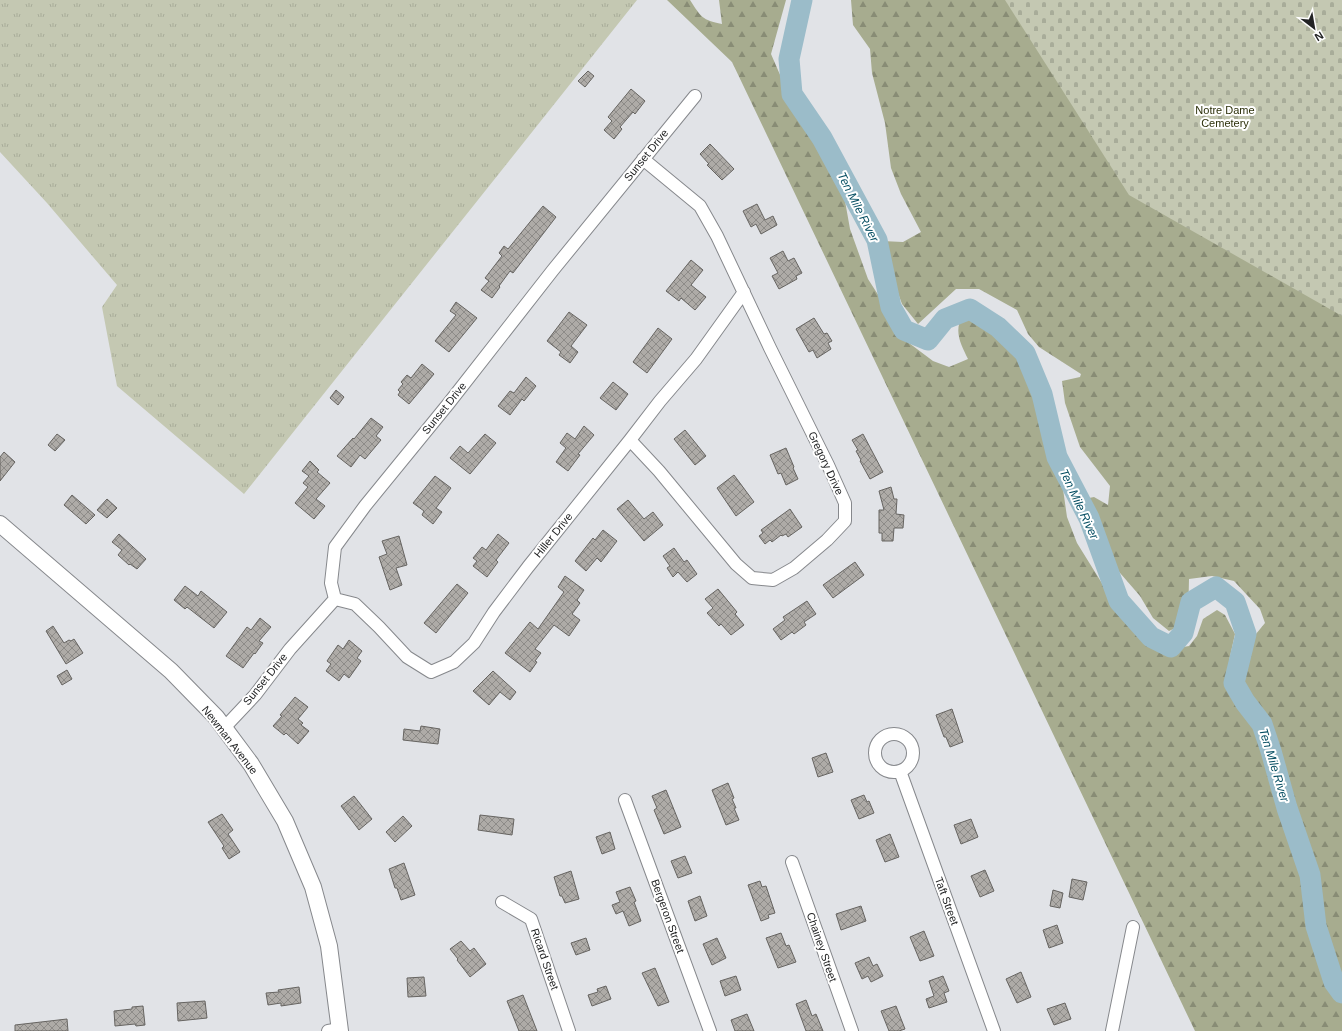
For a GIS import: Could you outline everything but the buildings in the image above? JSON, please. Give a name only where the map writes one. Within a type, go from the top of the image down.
[{"type":"main road","name":"Newman Avenue","points":[[0,524],[171,671],[216,717],[251,764],[285,821],[313,886],[329,946],[336,1030]]},
{"type":"street","name":"Sunset Drive","points":[[224,728],[255,695],[290,648],[335,599],[331,583],[335,547],[369,500],[449,403],[553,270],[695,96]]},
{"type":"street","name":"Gregory Drive","points":[[630,440],[659,471],[736,564],[752,578],[773,580],[794,568],[827,540],[845,522],[844,503],[828,465],[717,236],[700,206],[643,159]]},
{"type":"street","name":"Hiller Drive","points":[[335,599],[355,604],[407,657],[431,672],[454,662],[474,643],[494,612],[528,567],[660,402],[696,360],[744,292]]},
{"type":"street","name":"Taft Street","points":[[900,771],[994,1031]]},
{"type":"street","name":"Bergeron Street","points":[[625,800],[710,1031]]},
{"type":"street","name":"Chainey Street","points":[[792,862],[852,1031]]},
{"type":"street","name":"Ricard Street","points":[[502,902],[531,919],[569,1031]]},
{"type":"street","points":[[1112,1031],[1133,926]]},
{"type":"green space","points":[[0,0],[637,0],[244,494],[117,386],[102,307],[117,285],[47,203],[0,152]]},
{"type":"green space","points":[[667,0],[690,0],[703,17],[710,21],[722,24],[719,0],[786,0],[771,54],[797,114],[842,184],[850,229],[868,279],[909,343],[933,361],[949,367],[968,359],[958,332],[963,315],[983,316],[1002,331],[1017,353],[1051,447],[1063,489],[1067,517],[1077,543],[1108,593],[1126,602],[1153,643],[1167,650],[1189,646],[1197,636],[1203,619],[1217,610],[1225,615],[1235,634],[1229,661],[1231,668],[1238,675],[1248,666],[1251,640],[1265,623],[1260,609],[1234,581],[1212,576],[1189,579],[1188,622],[1169,631],[1153,618],[1140,596],[1114,566],[1085,513],[1089,498],[1094,497],[1108,505],[1110,486],[1080,447],[1065,403],[1062,381],[1080,377],[1081,374],[1039,347],[1028,334],[1017,310],[979,289],[956,289],[918,324],[902,304],[886,260],[882,241],[903,242],[921,232],[901,194],[891,168],[885,123],[872,73],[870,49],[853,25],[851,0],[1018,0],[1342,295],[1342,1031],[1195,1031],[732,62]]},
{"type":"green space","name":"Notre Dame Cemetery","points":[[1005,0],[1342,0],[1342,316],[1129,195]]},
{"type":"waterway","name":"Ten Mile River","points":[[802,0],[789,59],[792,94],[822,138],[877,240],[891,307],[904,330],[928,340],[945,319],[970,309],[998,327],[1025,353],[1042,394],[1057,457],[1089,518],[1119,601],[1151,637],[1171,647],[1183,633],[1191,602],[1216,587],[1235,602],[1246,634],[1234,683],[1245,702],[1262,724],[1287,808],[1310,875],[1316,926],[1334,982],[1342,993]]}]
